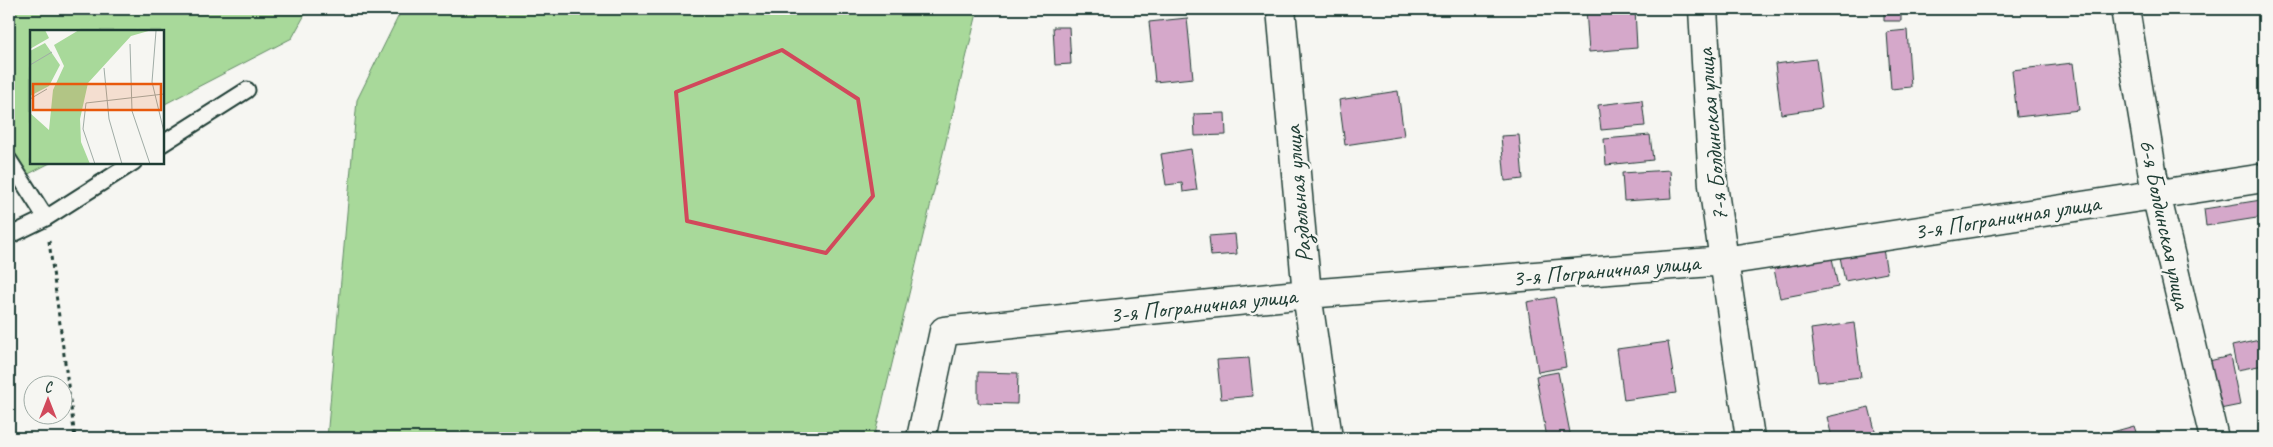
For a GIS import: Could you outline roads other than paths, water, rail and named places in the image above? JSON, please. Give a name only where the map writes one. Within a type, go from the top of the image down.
[{"type":"street","name":"Раздольная улица","points":[[1281,9],[1307,294],[1328,438]]},
{"type":"street","name":"7-я Болдинская улица","points":[[1703,9],[1713,185],[1750,438]]},
{"type":"street","name":"6-я Болдинская улица","points":[[2124,9],[2156,194],[2214,438]]},
{"type":"street","name":"3-я Пограничная улица","points":[[921,438],[944,331],[1307,294],[1724,261],[2264,178]]},
{"type":"lane","points":[[164,143],[247,90]]},
{"type":"lane","points":[[9,160],[46,218]]},
{"type":"lane","points":[[9,236],[46,218],[131,164]]}]
